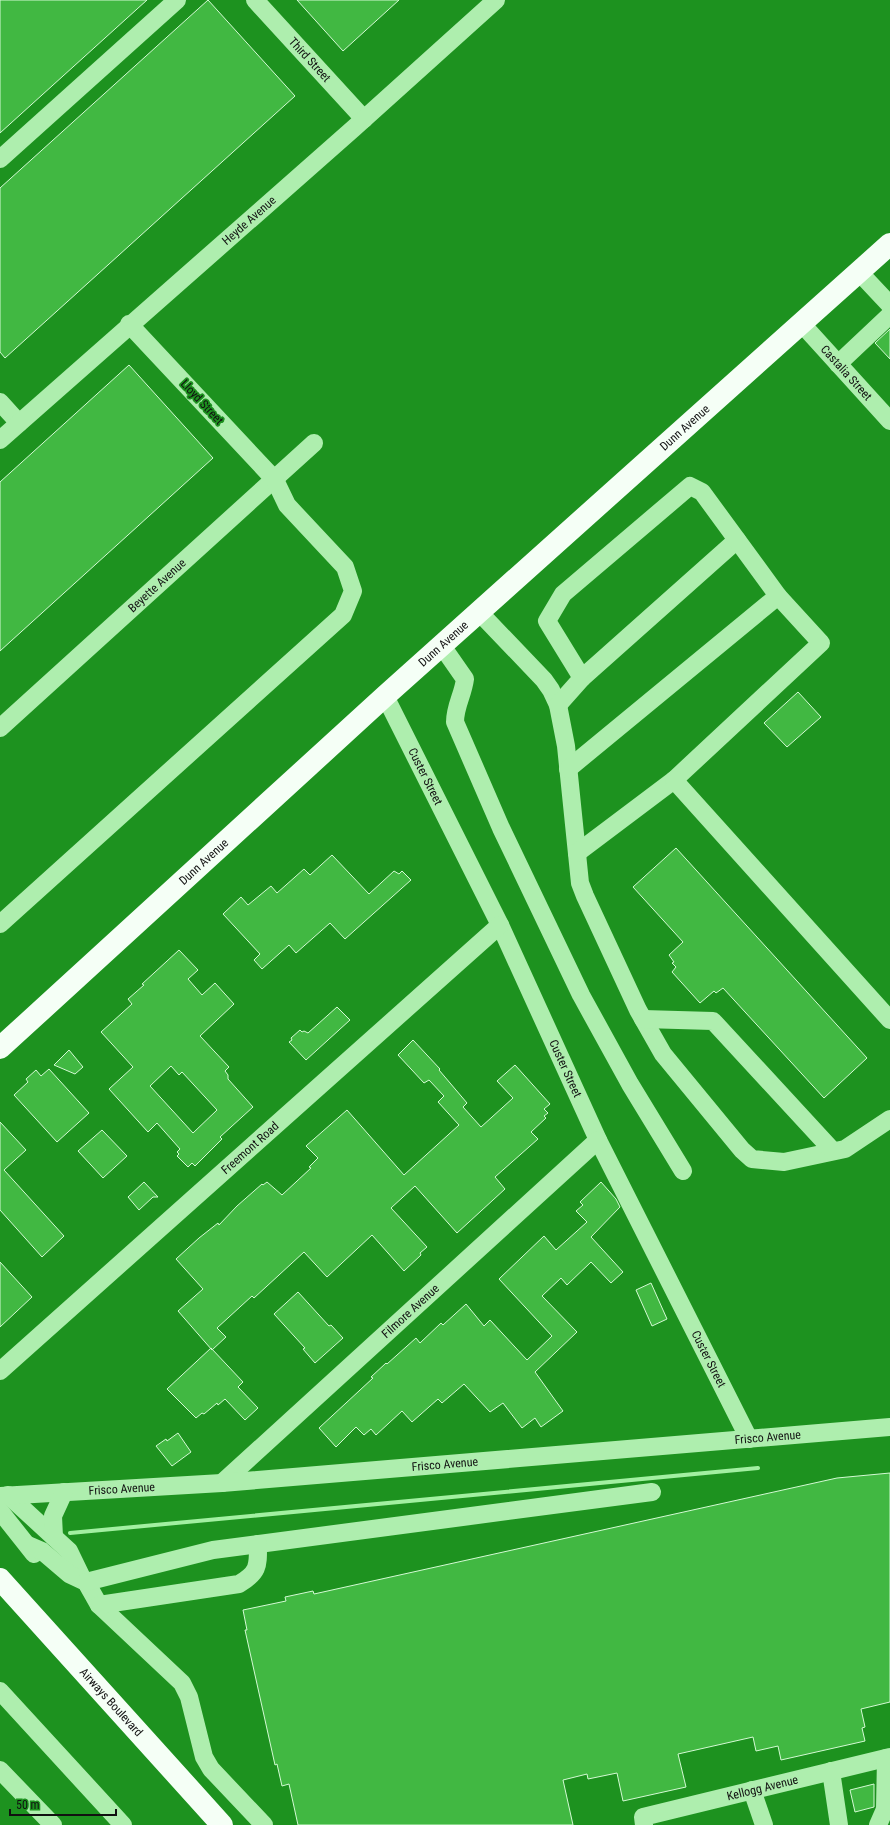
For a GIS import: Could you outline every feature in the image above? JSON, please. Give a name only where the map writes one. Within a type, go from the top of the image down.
[{"type":"main road","name":"Dunn Avenue","points":[[0,1048],[385,696],[890,244]]},
{"type":"main road","name":"Airways Boulevard","points":[[0,1579],[222,1825]]},
{"type":"street","points":[[0,159],[177,0]]},
{"type":"street","name":"Third Street","points":[[255,0],[364,119]]},
{"type":"street","name":"Heyde Avenue","points":[[0,440],[364,119],[496,0]]},
{"type":"street","points":[[859,272],[890,305]]},
{"type":"street","points":[[838,364],[890,315]]},
{"type":"street","name":"Lloyd Street","points":[[0,924],[344,615],[353,591],[345,567],[287,505],[275,480],[130,324]]},
{"type":"street","name":"Castalia Street","points":[[802,324],[890,421]]},
{"type":"street","points":[[0,402],[19,423]]},
{"type":"street","name":"Beyette Avenue","points":[[0,728],[314,443]]},
{"type":"street","points":[[577,853],[674,780],[821,643],[778,596],[702,492],[690,486],[563,594],[547,621],[582,678]]},
{"type":"street","points":[[558,705],[582,678],[737,540]]},
{"type":"street","points":[[568,769],[778,596]]},
{"type":"street","points":[[479,612],[544,680],[551,690],[558,705],[566,746],[580,883],[643,1019],[663,1054],[742,1150],[752,1159],[784,1162],[845,1149],[890,1119]]},
{"type":"street","points":[[442,646],[464,679],[463,692],[455,710],[455,722],[501,828],[581,995],[630,1084],[683,1171]]},
{"type":"street","name":"Custer Street","points":[[385,696],[500,925],[598,1140],[749,1440]]},
{"type":"street","points":[[674,780],[890,1020]]},
{"type":"street","name":"Freemont Road","points":[[0,1371],[500,925]]},
{"type":"street","points":[[643,1019],[713,1021],[833,1152]]},
{"type":"street","name":"Filmore Avenue","points":[[222,1483],[598,1140]]},
{"type":"street","name":"Frisco Avenue","points":[[3,1501],[64,1492],[222,1483],[890,1427]]},
{"type":"street","points":[[54,1537],[53,1516],[64,1492]]},
{"type":"street","points":[[3,1501],[36,1558],[63,1582],[84,1581],[213,1550],[652,1492]]},
{"type":"street","points":[[3,1501],[54,1537],[69,1551],[84,1581],[99,1605],[182,1683],[189,1697],[204,1757],[211,1769],[264,1825]]},
{"type":"street","points":[[99,1605],[239,1584],[251,1577],[258,1566],[258,1544]]},
{"type":"street","points":[[28,1545],[42,1551],[69,1574],[84,1581]]},
{"type":"street","points":[[0,1691],[122,1825]]},
{"type":"street","points":[[878,1825],[885,1809],[888,1758]]},
{"type":"street","name":"Kellogg Avenue","points":[[643,1821],[752,1790],[888,1758]]},
{"type":"street","points":[[0,1770],[53,1825]]},
{"type":"street","points":[[831,1771],[838,1825]]},
{"type":"street","points":[[752,1790],[764,1825]]},
{"type":"building","points":[[0,0],[147,0],[0,133]]},
{"type":"building","points":[[208,0],[295,96],[5,358],[0,352],[0,188]]},
{"type":"building","points":[[297,0],[399,0],[343,51]]},
{"type":"building","points":[[890,329],[890,359],[875,343]]},
{"type":"building","points":[[129,365],[213,458],[0,651],[0,482]]},
{"type":"building","points":[[798,692],[821,717],[787,747],[764,723]]},
{"type":"building","points":[[676,848],[867,1058],[824,1098],[723,988],[716,993],[714,991],[700,1003],[672,972],[676,967],[672,963],[674,962],[669,955],[683,942],[633,887]]},
{"type":"building","points":[[332,855],[369,894],[394,871],[399,874],[402,871],[411,880],[345,939],[330,923],[296,953],[289,945],[262,969],[254,960],[260,954],[223,914],[241,897],[248,905],[271,886],[277,893],[304,869],[310,875]]},
{"type":"building","points":[[179,950],[198,970],[188,979],[202,995],[215,983],[234,1004],[200,1036],[229,1067],[225,1071],[228,1075],[228,1079],[253,1107],[220,1137],[222,1139],[195,1166],[192,1163],[188,1167],[177,1156],[179,1154],[177,1152],[180,1149],[157,1123],[148,1132],[109,1089],[133,1067],[101,1032],[132,1004],[128,999],[144,985],[142,984]],"holes":[[[171,1066],[179,1075],[182,1072],[217,1110],[193,1133],[150,1086]]]},
{"type":"building","points":[[337,1007],[350,1020],[306,1060],[289,1042],[292,1040],[291,1038],[300,1030],[308,1033]]},
{"type":"building","points":[[413,1040],[440,1069],[439,1070],[467,1103],[463,1107],[481,1127],[513,1098],[497,1081],[515,1065],[550,1104],[544,1109],[548,1113],[544,1116],[546,1118],[531,1132],[538,1139],[495,1177],[505,1189],[457,1233],[415,1186],[391,1208],[427,1247],[420,1253],[421,1255],[404,1271],[372,1235],[327,1277],[304,1252],[254,1298],[252,1296],[217,1328],[226,1337],[212,1350],[178,1311],[203,1289],[176,1259],[199,1238],[218,1223],[219,1225],[237,1206],[262,1184],[263,1185],[267,1182],[282,1195],[311,1168],[309,1167],[318,1158],[306,1146],[347,1110],[404,1175],[459,1125],[438,1102],[444,1096],[429,1080],[424,1083],[398,1055]]},
{"type":"building","points":[[69,1050],[83,1067],[75,1074],[54,1065]]},
{"type":"building","points":[[49,1069],[89,1113],[57,1142],[14,1095],[28,1082],[26,1079],[36,1070],[41,1076]]},
{"type":"building","points":[[0,1122],[26,1150],[4,1170],[64,1236],[42,1257],[0,1210]]},
{"type":"building","points":[[102,1130],[127,1156],[103,1178],[78,1151]]},
{"type":"building","points":[[144,1182],[158,1197],[153,1197],[139,1210],[128,1197]]},
{"type":"building","points":[[601,1182],[616,1199],[620,1207],[591,1237],[623,1272],[611,1283],[591,1262],[567,1285],[561,1278],[542,1296],[577,1332],[535,1372],[563,1411],[541,1427],[535,1418],[522,1428],[503,1403],[490,1412],[464,1384],[442,1403],[438,1399],[412,1422],[402,1411],[376,1435],[371,1429],[364,1435],[356,1427],[336,1447],[319,1428],[373,1378],[371,1377],[386,1363],[387,1364],[416,1338],[420,1343],[441,1323],[443,1325],[466,1304],[484,1326],[490,1320],[527,1360],[552,1336],[499,1279],[544,1236],[556,1250],[587,1222],[576,1211],[583,1205],[580,1202]]},
{"type":"building","points":[[0,1262],[32,1297],[0,1327]]},
{"type":"building","points":[[651,1283],[667,1319],[652,1326],[636,1290]]},
{"type":"building","points":[[298,1292],[329,1326],[331,1325],[343,1338],[315,1363],[303,1349],[305,1348],[274,1314]]},
{"type":"building","points":[[211,1348],[243,1382],[238,1387],[258,1408],[245,1420],[225,1399],[196,1418],[167,1389]]},
{"type":"building","points":[[178,1433],[191,1452],[172,1466],[156,1446],[166,1439],[167,1441]]},
{"type":"building","points":[[890,1473],[890,1702],[861,1709],[865,1727],[862,1728],[865,1741],[781,1760],[778,1746],[756,1751],[753,1737],[678,1754],[686,1787],[623,1801],[617,1773],[588,1779],[587,1774],[563,1780],[573,1825],[298,1825],[289,1784],[282,1786],[277,1764],[275,1765],[245,1630],[247,1630],[243,1610],[286,1601],[285,1597],[313,1591],[314,1594],[837,1478]]},
{"type":"building","points":[[874,1784],[874,1807],[855,1812],[850,1790]]},
{"type":"waterway","points":[[70,1533],[758,1468]]}]
